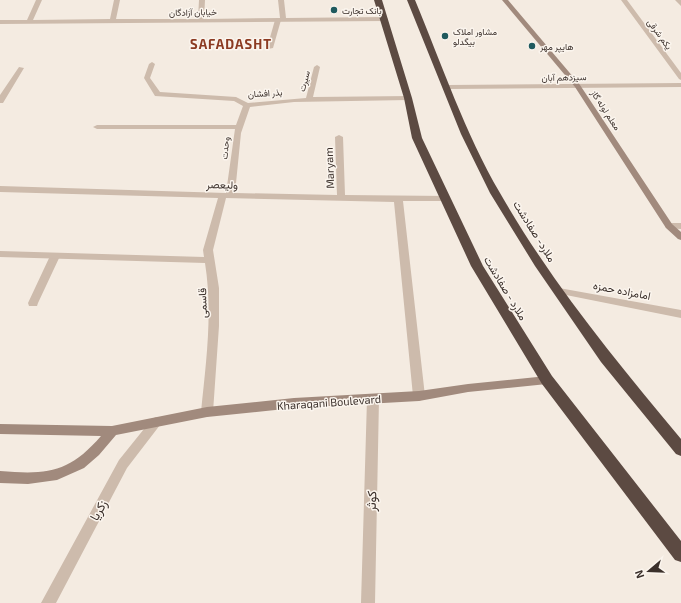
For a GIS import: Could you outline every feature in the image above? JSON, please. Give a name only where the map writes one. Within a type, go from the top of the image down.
[{"type":"highway","name":"ملارد - صفادشت","points":[[378,0],[408,98],[416,138],[477,266],[547,380],[681,554]]},
{"type":"highway","name":"ملارد- صفادشت","points":[[412,0],[466,134],[495,193],[539,264],[606,358],[681,450]]},
{"type":"street","points":[[29,22],[39,0]]},
{"type":"street","points":[[112,22],[116,0]]},
{"type":"street","points":[[201,21],[202,0]]},
{"type":"street","points":[[270,48],[281,20],[281,0]]},
{"type":"street","name":"معلم لوله گاز","points":[[505,0],[578,86],[669,226],[681,237]]},
{"type":"street","name":"یکم شرقی","points":[[624,0],[681,78]]},
{"type":"street","points":[[678,0],[681,4]]},
{"type":"street","name":"خیابان آزادگان","points":[[0,22],[385,19]]},
{"type":"street","name":"بذر افشان","points":[[152,64],[147,78],[158,94],[236,99],[247,105],[309,100],[408,98]]},
{"type":"street","name":"سیرت","points":[[309,100],[317,67]]},
{"type":"street","points":[[0,100],[20,68]]},
{"type":"street","name":"سیزدهم آبان","points":[[448,87],[681,85]]},
{"type":"street","name":"وحدت","points":[[227,196],[239,127],[247,105]]},
{"type":"street","points":[[97,127],[239,127]]},
{"type":"street","name":"Maryam","points":[[340,137],[341,198]]},
{"type":"street","name":"ولیعصر","points":[[0,189],[227,196],[398,199],[444,198]]},
{"type":"street","name":"قاسمی","points":[[207,412],[214,326],[214,288],[208,250],[227,196]]},
{"type":"street","points":[[398,199],[419,396]]},
{"type":"street","points":[[669,226],[681,226]]},
{"type":"street","points":[[0,254],[210,260]]},
{"type":"street","points":[[33,303],[55,256]]},
{"type":"street","name":"امامزاده حمزه","points":[[559,291],[681,314]]},
{"type":"street","name":"Kharaqani Boulevard","points":[[0,429],[112,431],[207,412],[294,403],[419,396],[468,388],[547,380]]},
{"type":"street","name":"کوثر","points":[[368,603],[373,399]]},
{"type":"street","name":"زکریا","points":[[48,603],[123,464],[156,422]]},
{"type":"street","points":[[0,477],[46,478],[74,468],[94,451],[112,431]]},
{"type":"place","name":"بانک تجارت","points":[[334,10]]},
{"type":"place","name":"مشاور املاک بیگدلو","points":[[445,36]]},
{"type":"place","name":"هایپر مهر","points":[[532,46]]},
{"type":"district","name":"SAFADASHT","points":[[231,44]]}]
